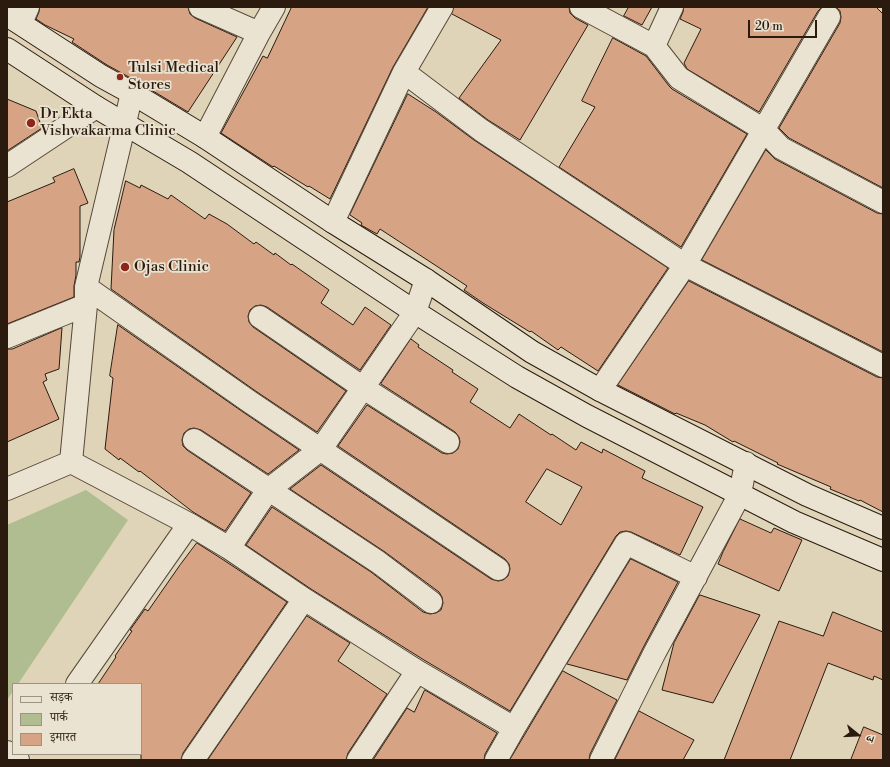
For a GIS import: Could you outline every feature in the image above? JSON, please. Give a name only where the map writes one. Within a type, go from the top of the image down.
[{"type":"street","points":[[200,7],[259,33]]},
{"type":"street","points":[[205,137],[274,7]]},
{"type":"street","points":[[333,222],[404,72],[442,7]]},
{"type":"street","points":[[581,7],[654,46],[679,78],[764,130],[781,148],[883,202]]},
{"type":"street","points":[[654,46],[672,7]]},
{"type":"street","points":[[19,15],[101,76],[205,137],[333,222],[426,280],[532,352],[600,390],[807,495],[883,528]]},
{"type":"street","points":[[600,390],[685,265],[829,17]]},
{"type":"street","points":[[7,49],[96,107],[189,162],[415,312],[517,377],[580,412],[794,522],[883,560]]},
{"type":"street","points":[[404,72],[481,130],[685,265],[883,366]]},
{"type":"street","points":[[71,462],[86,296],[132,93]]},
{"type":"street","points":[[7,166],[96,107]]},
{"type":"street","points":[[229,548],[268,490],[321,449],[362,387],[415,312],[426,280]]},
{"type":"street","points":[[7,337],[86,296]]},
{"type":"street","points":[[86,296],[321,449],[498,569]]},
{"type":"street","points":[[260,317],[362,387],[448,442]]},
{"type":"street","points":[[194,440],[378,562],[431,602]]},
{"type":"street","points":[[7,488],[71,462],[189,524],[229,548],[304,599],[417,672],[514,728]]},
{"type":"street","points":[[601,760],[655,652],[740,494],[746,463]]},
{"type":"street","points":[[78,683],[189,524]]},
{"type":"street","points":[[496,760],[626,543],[696,577]]},
{"type":"street","points":[[193,760],[304,599]]},
{"type":"street","points":[[358,760],[417,672]]},
{"type":"street","points":[[7,752],[18,760]]},
{"type":"green space","points":[[86,490],[128,520],[19,683],[12,683],[12,692],[7,700],[7,525]]},
{"type":"building","points":[[40,7],[188,7],[190,14],[195,18],[237,37],[188,112],[107,65],[72,42],[74,39],[36,19]]},
{"type":"building","points":[[292,7],[428,7],[393,67],[330,199],[274,166],[273,167],[221,133],[263,56],[267,58]]},
{"type":"building","points":[[454,7],[569,7],[570,13],[575,18],[588,25],[520,140],[488,120],[459,98],[501,40],[452,14]]},
{"type":"building","points":[[629,7],[652,7],[642,25],[624,16]]},
{"type":"building","points":[[684,7],[822,7],[818,11],[759,112],[687,69],[684,63],[701,29],[680,19]]},
{"type":"building","points":[[836,7],[876,7],[883,14],[883,188],[789,138],[779,128],[840,23],[840,11]]},
{"type":"building","points":[[613,38],[646,56],[672,89],[747,134],[681,247],[559,167],[595,107],[582,101]]},
{"type":"building","points":[[408,94],[436,112],[474,140],[668,268],[598,371],[561,347],[558,350],[531,331],[530,332],[483,303],[464,290],[467,286],[380,229],[377,234],[361,225],[362,223],[350,215]]},
{"type":"building","points":[[7,99],[36,111],[42,128],[7,151]]},
{"type":"building","points":[[766,150],[775,159],[877,213],[883,214],[883,352],[702,260]]},
{"type":"building","points":[[74,169],[88,203],[80,206],[80,257],[79,262],[76,262],[74,297],[7,324],[7,202],[55,182],[53,178]]},
{"type":"building","points":[[126,181],[140,188],[141,185],[168,199],[171,195],[205,219],[209,214],[227,224],[254,244],[256,242],[274,255],[275,253],[329,290],[321,303],[353,325],[365,307],[391,325],[360,370],[267,307],[261,305],[255,306],[250,310],[248,316],[249,322],[253,327],[346,391],[317,432],[257,392],[111,289],[114,230]]},
{"type":"building","points":[[689,281],[877,377],[883,378],[883,512],[860,500],[859,501],[830,489],[831,487],[777,464],[778,463],[734,441],[733,442],[705,425],[676,413],[675,414],[618,385]]},
{"type":"building","points":[[118,325],[299,450],[268,474],[201,430],[194,428],[189,429],[184,433],[182,440],[183,446],[187,450],[251,493],[225,531],[193,512],[140,471],[139,472],[120,458],[119,460],[105,449],[113,378],[110,376]]},
{"type":"building","points":[[62,328],[59,369],[45,374],[47,380],[43,382],[59,419],[7,442],[7,349],[12,349]]},
{"type":"building","points":[[411,339],[419,345],[418,347],[453,370],[452,372],[478,389],[470,402],[510,428],[519,414],[576,450],[581,442],[602,453],[603,449],[645,471],[642,478],[703,507],[680,555],[631,532],[620,532],[616,536],[510,711],[424,660],[311,589],[246,545],[272,507],[371,572],[423,612],[430,614],[441,610],[443,603],[439,592],[385,552],[290,489],[321,465],[491,579],[498,581],[503,580],[508,576],[510,569],[509,564],[505,559],[338,446],[367,405],[442,453],[453,453],[458,449],[460,442],[459,437],[455,432],[381,384]],"holes":[[[547,469],[582,487],[561,525],[526,502]]]},
{"type":"building","points":[[740,519],[771,533],[774,528],[802,540],[779,591],[718,564]]},
{"type":"building","points":[[197,543],[287,602],[183,753],[181,760],[141,760],[142,683],[99,683],[132,631],[130,630],[145,609],[148,611]]},
{"type":"building","points":[[631,559],[678,582],[627,680],[567,664]]},
{"type":"building","points":[[700,595],[760,615],[713,703],[662,690],[674,643]]},
{"type":"building","points":[[833,612],[883,632],[883,680],[874,676],[873,680],[828,663],[790,760],[724,760],[779,621],[823,636]]},
{"type":"building","points":[[307,616],[350,643],[338,661],[387,694],[348,753],[346,760],[208,760]]},
{"type":"building","points":[[563,671],[617,700],[590,754],[589,760],[510,760]]},
{"type":"building","points":[[425,690],[497,733],[485,754],[484,760],[373,760],[407,708],[414,712]]},
{"type":"building","points":[[639,711],[694,740],[683,760],[615,760]]},
{"type":"building","points":[[864,727],[883,735],[883,760],[851,760]]},
{"type":"place","name":"Tulsi Medical Stores","points":[[120,77]]},
{"type":"place","name":"Dr Ekta Vishwakarma Clinic","points":[[31,123]]},
{"type":"place","name":"Ojas Clinic","points":[[125,267]]}]
